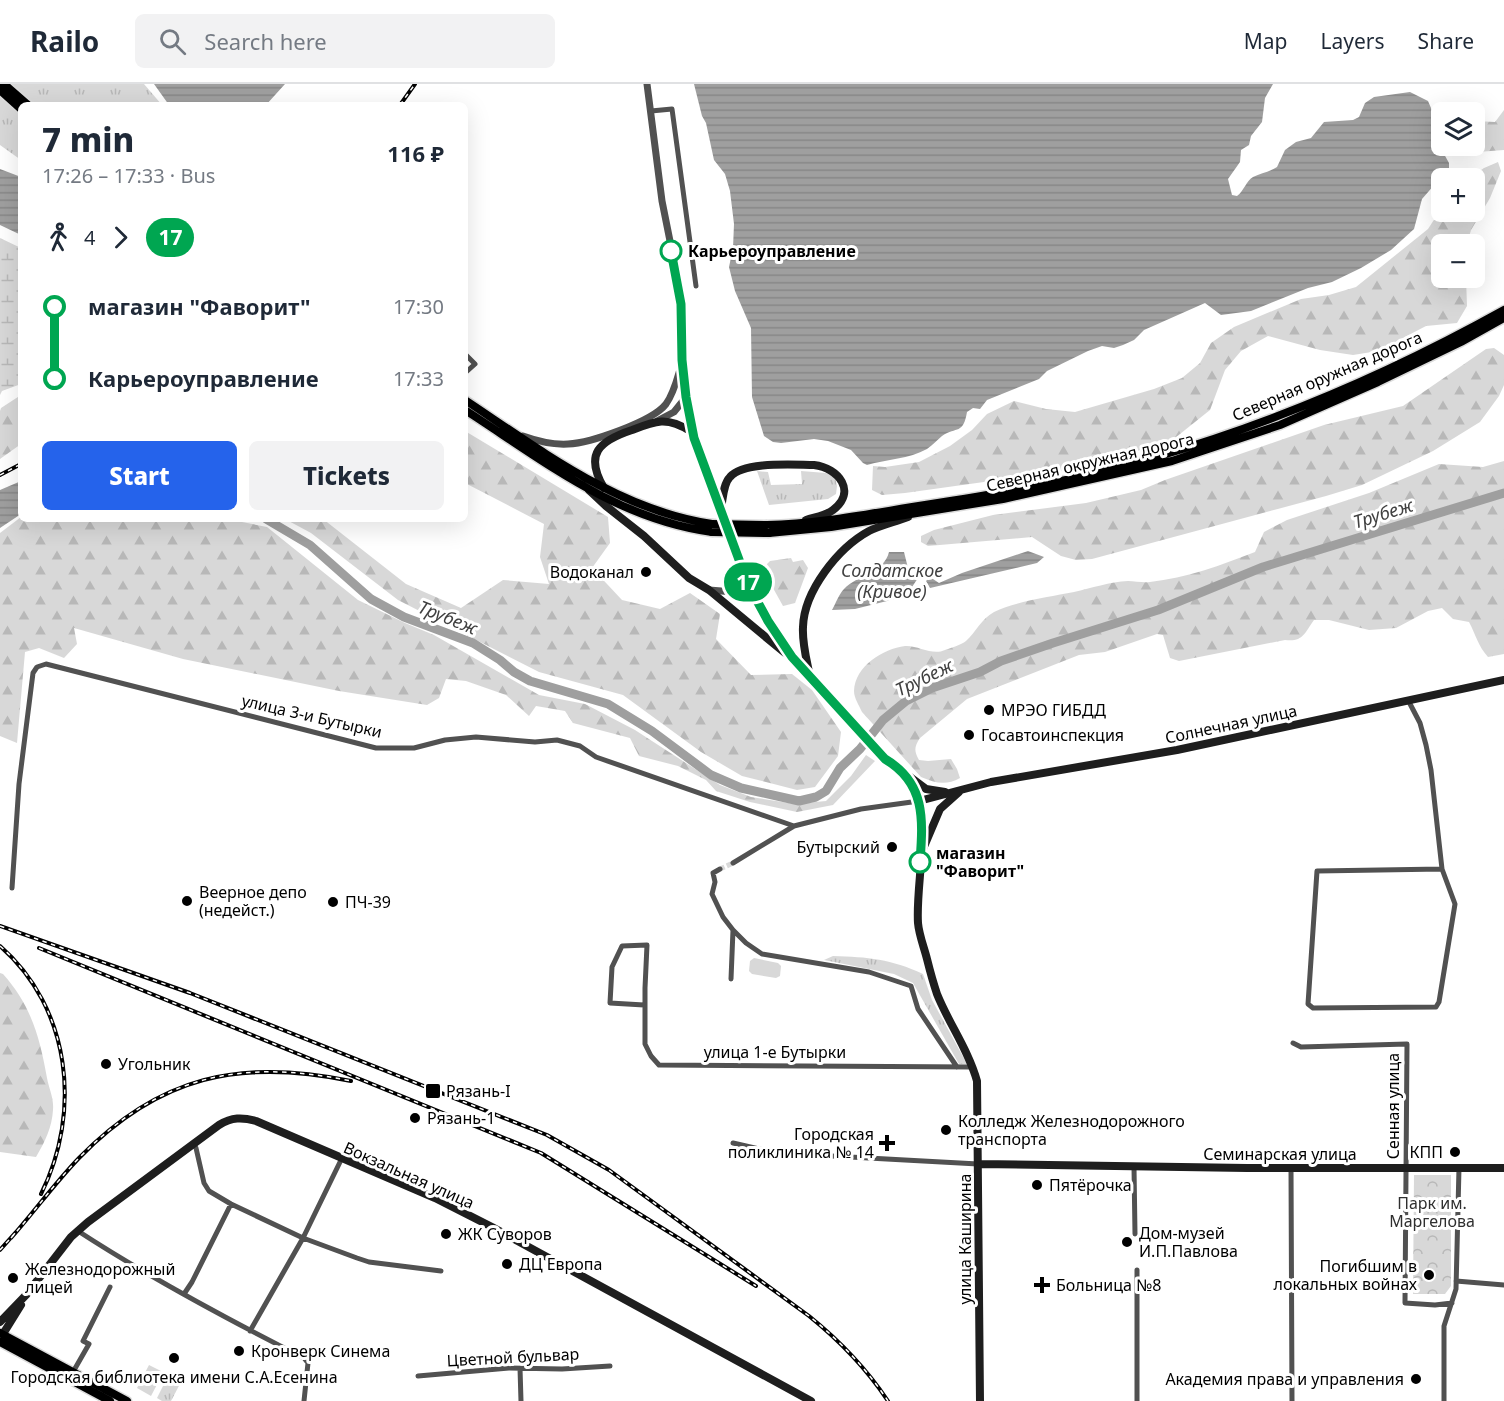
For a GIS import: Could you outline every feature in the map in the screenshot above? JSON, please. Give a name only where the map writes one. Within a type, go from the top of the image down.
[{"type":"main road","points":[[4,84],[25,102]]},
{"type":"main road","points":[[0,90],[18,106]]},
{"type":"main road","name":"Северная оружная дорога","points":[[768,529],[1000,493],[1086,475],[1168,453],[1275,417],[1373,376],[1504,310]]},
{"type":"main road","name":"Северная окружная дорога","points":[[468,412],[588,489],[641,514],[680,526],[821,528],[1032,494],[1172,461],[1280,424],[1378,382],[1504,318]]},
{"type":"main road","name":"Северная окружная дорога","points":[[468,402],[606,490],[655,511],[712,528]]},
{"type":"main road","points":[[606,490],[596,472],[595,458],[597,451],[606,441],[651,423],[672,421],[690,431],[748,584],[775,633],[792,657],[885,759],[926,789],[934,792],[953,792]]},
{"type":"main road","points":[[720,510],[729,477],[743,469],[814,465],[826,466],[835,471],[844,487],[839,504],[826,514],[793,524]]},
{"type":"main road","points":[[588,489],[689,578],[709,590],[792,657]]},
{"type":"main road","points":[[811,679],[804,642],[804,619],[808,601],[823,575],[860,536],[872,529],[915,514]]},
{"type":"main road","name":"Солнечная улица","points":[[919,801],[991,782],[1177,750],[1504,680]]},
{"type":"main road","points":[[900,768],[919,801]]},
{"type":"main road","name":"Солнечная улица","points":[[921,856],[940,809],[963,789]]},
{"type":"main road","name":"улица Каширина","points":[[919,801],[921,856],[918,912],[921,936],[938,995],[966,1048],[977,1081],[980,1401]]},
{"type":"main road","name":"Вокзальная улица","points":[[0,1322],[26,1295],[78,1231],[225,1122],[244,1118],[256,1121],[341,1160],[435,1198],[499,1230],[811,1401]]},
{"type":"main road","name":"Семинарская улица","points":[[978,1164],[1134,1167],[1504,1168]]},
{"type":"main road","name":"Вокзальная улица","points":[[1,1337],[26,1295]]},
{"type":"main road","points":[[1,1337],[127,1401]]},
{"type":"main road","points":[[1,1337],[110,1401]]},
{"type":"street","points":[[647,84],[662,201],[678,281],[681,304],[682,360],[694,438]]},
{"type":"street","points":[[651,111],[672,109],[696,286]]},
{"type":"street","points":[[468,357],[475,364],[468,370]]},
{"type":"street","points":[[513,432],[538,441],[569,444],[600,437],[641,422],[654,416],[664,406],[676,383],[682,360]]},
{"type":"street","points":[[651,423],[674,412],[686,397]]},
{"type":"street","points":[[709,590],[735,592],[748,584]]},
{"type":"street","name":"улица 3-и Бутырки","points":[[12,888],[19,784],[33,673],[37,667],[46,664],[376,748],[414,748],[445,740],[476,737],[535,742],[557,740],[580,746],[596,757],[794,826]]},
{"type":"street","points":[[1408,700],[1420,723],[1426,745],[1442,869],[1455,904],[1439,1002],[1436,1007],[1313,1008],[1308,1004],[1317,871],[1442,869]]},
{"type":"street","points":[[735,862],[794,826],[861,809],[919,801]]},
{"type":"street","points":[[720,869],[713,873],[715,882],[712,894],[723,917],[746,943],[762,954],[869,972],[911,986],[918,1009],[957,1067]]},
{"type":"street","points":[[731,979],[733,930]]},
{"type":"street","name":"улица 1-е Бутырки","points":[[645,1005],[610,1003],[612,967],[622,946],[647,945],[645,1044],[659,1065],[973,1067]]},
{"type":"street","name":"Сенная улица","points":[[1293,1043],[1301,1047],[1407,1044],[1405,1303],[1435,1305],[1452,1303]]},
{"type":"street","name":"Семинарская улица","points":[[733,1143],[777,1153],[978,1164]]},
{"type":"street","points":[[193,1144],[204,1184],[209,1191],[231,1204],[303,1238],[369,1262],[441,1271]]},
{"type":"street","points":[[250,1331],[303,1238],[341,1160]]},
{"type":"street","points":[[1134,1167],[1135,1234]]},
{"type":"street","points":[[1291,1168],[1292,1401]]},
{"type":"street","points":[[1444,1401],[1444,1326],[1452,1303],[1456,1281],[1459,1168]]},
{"type":"street","points":[[184,1294],[231,1204]]},
{"type":"street","points":[[78,1231],[184,1294],[304,1358],[308,1363],[304,1401]]},
{"type":"street","points":[[1137,1270],[1137,1401]]},
{"type":"street","points":[[1456,1281],[1504,1285]]},
{"type":"street","points":[[73,1372],[89,1344],[83,1341],[111,1287]]},
{"type":"street","name":"Цветной бульвар","points":[[418,1376],[520,1368],[562,1369],[610,1366]]},
{"type":"street","points":[[520,1368],[521,1401]]},
{"type":"green space","points":[[0,84],[144,84],[159,102],[18,102],[18,158],[0,145]]},
{"type":"green space","points":[[1504,110],[1504,150],[1485,151],[1485,122],[1495,122]]},
{"type":"green space","points":[[1498,162],[1501,171],[1485,206],[1485,168]]},
{"type":"green space","points":[[1433,222],[1476,222],[1470,234],[1431,234],[1431,288],[1466,288],[1467,306],[1457,323],[1426,326],[1378,351],[1353,355],[1320,350],[1268,336],[1241,351],[1225,370],[1210,410],[1175,438],[1091,467],[905,493],[882,495],[872,490],[873,466],[885,467],[919,462],[950,446],[972,430],[987,414],[1014,401],[1046,409],[1075,412],[1154,389],[1182,378],[1200,363],[1211,343],[1234,327],[1301,299],[1329,295],[1356,287],[1428,229]]},
{"type":"green space","points":[[0,238],[18,247],[18,385],[2,391],[0,395]]},
{"type":"green space","points":[[1494,348],[1504,355],[1504,385],[1480,422],[1433,451],[1362,485],[1092,559],[1076,560],[1061,556],[1032,537],[928,546],[921,542],[921,536],[934,530],[993,515],[1086,503],[1141,490],[1324,425],[1403,406],[1486,349]]},
{"type":"green space","points":[[18,397],[18,446],[0,459],[0,411]]},
{"type":"green space","points":[[468,433],[608,517],[610,543],[592,568],[622,600],[660,609],[690,593],[720,614],[716,639],[751,675],[792,674],[812,690],[841,732],[838,756],[815,787],[797,790],[742,776],[701,752],[623,695],[539,672],[398,600],[311,533],[291,522],[327,522],[406,584],[461,608],[503,580],[549,584],[540,557],[544,524],[468,485]]},
{"type":"green space","points":[[1504,461],[1504,654],[1488,657],[1479,645],[1469,622],[1453,619],[1442,608],[1428,611],[1396,628],[1369,630],[1329,620],[1314,620],[1296,640],[1285,640],[1179,661],[1170,658],[1163,635],[1157,634],[1105,652],[1079,655],[967,699],[920,738],[916,747],[919,760],[951,759],[960,778],[945,783],[921,777],[862,712],[856,699],[854,691],[859,674],[879,655],[905,646],[940,652],[956,646],[966,641],[989,615],[1003,608],[1107,584],[1128,581],[1150,582],[1204,570],[1255,552],[1264,532],[1287,520],[1369,493],[1439,464],[1483,467]]},
{"type":"green space","points":[[757,471],[768,472],[771,485],[802,484],[801,471],[826,473],[835,477],[836,494],[828,499],[769,505]]},
{"type":"green space","points":[[18,519],[18,522],[242,522],[267,527],[358,600],[434,635],[539,695],[585,704],[635,730],[720,785],[751,797],[795,804],[826,801],[851,776],[866,755],[875,761],[833,805],[797,812],[750,802],[716,791],[706,780],[678,766],[639,756],[630,738],[573,723],[565,711],[536,706],[529,716],[506,695],[466,681],[446,679],[439,698],[427,705],[339,691],[183,659],[74,628],[77,644],[64,658],[39,648],[25,652],[17,743],[0,736],[0,533]]},
{"type":"green space","points":[[791,558],[793,562],[803,560],[808,568],[795,603],[783,606],[773,588],[767,564],[770,561]]},
{"type":"green space","points":[[833,956],[879,960],[923,974],[932,1000],[967,1064],[959,1064],[913,983],[894,974],[824,960]]},
{"type":"green space","points":[[754,958],[778,963],[781,966],[780,976],[776,978],[752,974],[749,971],[750,961]]},
{"type":"green space","points":[[0,973],[21,998],[33,1023],[52,1098],[51,1122],[36,1157],[0,1152]]},
{"type":"green space","name":"Парк им. Маргелова","points":[[1414,1175],[1451,1175],[1451,1286],[1445,1294],[1413,1294]]},
{"type":"green space","points":[[149,1365],[161,1371],[162,1375],[151,1396],[137,1388]]},
{"type":"green space","points":[[171,1377],[181,1382],[171,1401],[162,1401],[157,1398],[167,1378]]},
{"type":"water","points":[[154,84],[285,84],[269,102],[167,102]]},
{"type":"water","points":[[694,84],[1273,84],[1265,98],[1262,122],[1251,136],[1249,145],[1241,150],[1240,162],[1228,179],[1232,195],[1237,196],[1251,179],[1277,167],[1285,150],[1296,142],[1311,138],[1324,122],[1353,120],[1359,117],[1365,103],[1374,97],[1410,92],[1428,101],[1431,108],[1431,156],[1445,156],[1449,168],[1431,168],[1431,189],[1422,199],[1414,229],[1391,250],[1361,268],[1332,282],[1308,288],[1251,311],[1221,315],[1205,303],[1144,330],[1134,340],[1123,345],[1114,348],[1102,346],[1088,351],[1047,371],[1039,379],[987,400],[980,409],[973,408],[967,412],[964,424],[959,429],[942,436],[927,449],[905,457],[867,465],[851,450],[828,441],[814,439],[781,443],[773,442],[764,436],[752,397],[751,328],[735,291],[729,267],[734,224],[730,191],[725,174],[714,160],[706,123]]},
{"type":"water","points":[[0,169],[18,176],[18,234],[0,225]]},
{"type":"water","points":[[18,482],[18,516],[0,528],[0,490]]},
{"type":"water","points":[[1028,551],[1044,557],[1037,563],[930,588],[926,581],[930,577],[939,583]]},
{"type":"water","name":"Солдатское (Кривое)","points":[[889,552],[904,552],[909,572],[918,578],[910,590],[915,594],[855,609],[832,610],[844,589],[882,565]]},
{"type":"waterway","name":"Трубеж","points":[[271,522],[310,545],[371,599],[404,617],[473,643],[530,681],[608,704],[652,731],[711,775],[741,788],[799,801],[816,797],[826,791],[840,768],[860,749],[883,720],[906,701],[932,688],[1053,643],[1158,610],[1263,567],[1504,493]]},
{"type":"tunnel","points":[[720,869],[733,863]]},
{"type":"railway","points":[[402,102],[415,84]]},
{"type":"railway","points":[[0,475],[18,466]]},
{"type":"railway","points":[[0,926],[190,993],[547,1135],[609,1170],[809,1316],[852,1356],[888,1401]]},
{"type":"railway","points":[[0,946],[24,971],[42,999],[55,1030],[62,1062],[65,1096],[62,1129],[54,1162],[41,1194]]},
{"type":"railway","points":[[39,948],[541,1153],[756,1286]]},
{"type":"railway","points":[[11,1238],[79,1158],[109,1130],[140,1108],[171,1092],[203,1080],[237,1074],[273,1072],[311,1074],[351,1081]]},
{"type":"railway","points":[[0,1250],[16,1232]]},
{"type":"bus line","name":"17","points":[[671,251],[681,304],[682,360],[694,438],[748,584],[761,610],[792,657],[885,759],[900,768],[911,784],[919,801],[921,816],[920,862]]},
{"type":"place","name":"Карьероуправление","points":[[671,251]]},
{"type":"place","name":"Водоканал","points":[[646,572]]},
{"type":"place","name":"МРЭО ГИБДД","points":[[989,710]]},
{"type":"place","name":"Госавтоинспекция","points":[[969,735]]},
{"type":"place","name":"Бутырский","points":[[892,847]]},
{"type":"place","name":"магазин \"Фаворит\"","points":[[920,862]]},
{"type":"place","name":"Веерное депо (недейст.)","points":[[187,901]]},
{"type":"place","name":"ПЧ-39","points":[[333,902]]},
{"type":"place","name":"Угольник","points":[[106,1064]]},
{"type":"place","name":"Рязань-I","points":[[433,1091]]},
{"type":"place","name":"Рязань-1","points":[[415,1118]]},
{"type":"place","name":"Колледж Железнодорожного транспорта","points":[[946,1130]]},
{"type":"place","name":"Городская поликлиника № 14","points":[[887,1143]]},
{"type":"place","name":"КПП","points":[[1455,1152]]},
{"type":"place","name":"Пятёрочка","points":[[1037,1185]]},
{"type":"place","name":"ЖК Суворов","points":[[446,1234]]},
{"type":"place","name":"Дом-музей И.П.Павлова","points":[[1127,1242]]},
{"type":"place","name":"ДЦ Европа","points":[[507,1264]]},
{"type":"place","name":"Погибшим в локальных войнах","points":[[1429,1275]]},
{"type":"place","name":"Железнодорожный лицей","points":[[13,1278]]},
{"type":"place","name":"Больница №8","points":[[1042,1285]]},
{"type":"place","name":"Кронверк Синема","points":[[239,1351]]},
{"type":"place","name":"Городская библиотека имени С.А.Есенина","points":[[174,1358]]},
{"type":"place","name":"Академия права и управления","points":[[1416,1379]]}]
